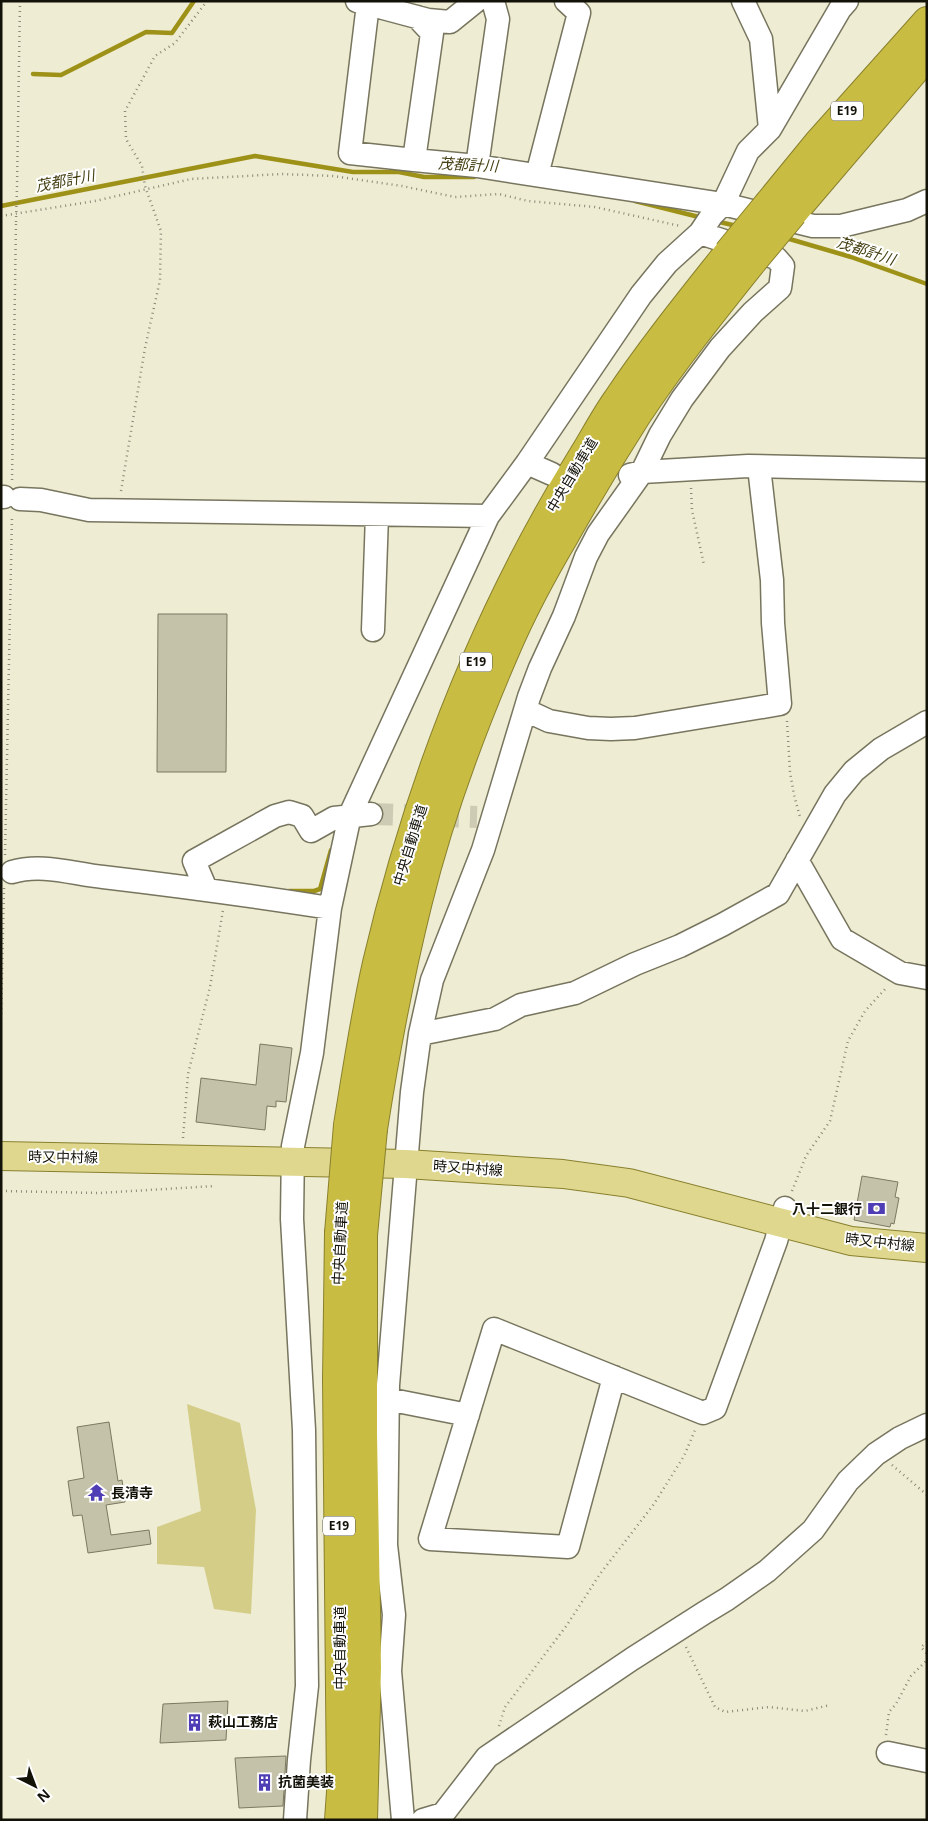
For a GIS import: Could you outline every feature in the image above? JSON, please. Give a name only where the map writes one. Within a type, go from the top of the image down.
[{"type":"highway","name":"中央自動車道","points":[[781,208],[818,143],[927,22]]},
{"type":"highway","name":"中央自動車道","points":[[339,1820],[341,1773],[336,1380],[377,964],[395,894],[420,813],[448,732],[484,639],[532,544],[566,483],[616,401],[675,320],[741,257],[781,208],[927,56]]},
{"type":"highway","name":"中央自動車道","points":[[351,1234],[363,1434],[367,1668],[363,1820]]},
{"type":"main road","name":"時又中村線","points":[[1,1156],[406,1164],[563,1174],[629,1183],[783,1216],[851,1241],[927,1248]]},
{"type":"street","points":[[476,1],[450,22],[417,18],[363,3],[350,153],[477,166],[537,175],[710,220],[841,226],[907,210],[927,201]]},
{"type":"street","points":[[477,166],[498,19],[493,1]]},
{"type":"street","points":[[537,175],[580,12],[566,1]]},
{"type":"street","points":[[743,1],[761,39],[770,129]]},
{"type":"street","points":[[295,1820],[307,1686],[304,1430],[292,1219],[292,1161],[293,1146],[312,1053],[330,908],[361,814],[488,516],[527,463],[641,295],[667,263],[710,220],[748,151],[770,129],[846,1]]},
{"type":"street","points":[[414,160],[432,33],[417,18]]},
{"type":"street","points":[[403,1820],[390,1671],[394,1614],[386,1545],[388,1399],[412,1092],[420,1034],[432,980],[483,850],[485,818],[540,668],[564,616],[586,557],[598,534],[642,472],[660,435],[693,384],[720,348],[753,312],[780,288],[783,266],[776,258],[710,220]]},
{"type":"street","points":[[527,463],[552,474]]},
{"type":"street","points":[[620,478],[642,472],[748,466],[927,470]]},
{"type":"street","points":[[524,714],[536,715],[549,721],[588,728],[611,729],[636,728],[780,704],[773,623],[772,580],[759,467]]},
{"type":"street","points":[[10,499],[41,500],[89,510],[488,516]]},
{"type":"street","points":[[373,630],[377,515]]},
{"type":"street","points":[[420,1034],[495,1019],[521,1005],[575,993],[635,964],[680,946],[778,894],[835,794],[854,771],[881,749],[927,722]]},
{"type":"street","points":[[216,890],[194,861],[275,816],[290,812],[302,816],[310,830],[334,818],[361,814]]},
{"type":"street","points":[[797,860],[842,939],[900,972],[927,978]]},
{"type":"street","points":[[7,871],[53,869],[99,877],[216,890],[330,908]]},
{"type":"street","points":[[614,1377],[568,1547],[430,1539],[494,1329],[614,1377],[703,1413],[715,1408],[776,1241],[783,1216]]},
{"type":"street","points":[[388,1399],[468,1415]]},
{"type":"street","points":[[423,1820],[444,1814],[487,1758],[767,1572],[812,1530],[848,1481],[876,1454],[900,1438],[927,1425]]},
{"type":"street","points":[[888,1753],[927,1761]]},
{"type":"path","points":[[1,1019],[7,871],[10,499],[20,1]]},
{"type":"path","points":[[122,510],[120,498],[144,357],[160,280],[161,231],[146,188],[142,166],[126,139],[125,111],[154,56],[176,43],[207,1]]},
{"type":"path","points":[[1,216],[192,179],[282,174],[333,176],[402,186],[456,197],[499,194],[528,201],[594,208],[674,224],[710,220]]},
{"type":"path","points":[[689,469],[692,510],[704,565]]},
{"type":"path","points":[[780,704],[789,724],[790,772],[794,795],[809,838]]},
{"type":"path","points":[[182,1146],[188,1074],[210,987],[216,890]]},
{"type":"path","points":[[783,1216],[806,1156],[830,1121],[848,1041],[865,1011],[900,972]]},
{"type":"path","points":[[1,1191],[99,1193],[215,1186]]},
{"type":"path","points":[[487,1758],[505,1707],[567,1625],[600,1574],[654,1504],[684,1456],[703,1413]]},
{"type":"path","points":[[876,1454],[927,1495]]},
{"type":"path","points":[[677,1630],[715,1707],[725,1712],[769,1707],[805,1711],[830,1704]]},
{"type":"path","points":[[927,1642],[921,1647],[927,1654]]},
{"type":"path","points":[[888,1753],[886,1734],[889,1712],[896,1704],[911,1676],[927,1660]]},
{"type":"shaded area","points":[[187,1404],[240,1423],[256,1510],[251,1614],[214,1609],[204,1567],[157,1564],[157,1527],[201,1511]]},
{"type":"building","points":[[158,614],[227,614],[226,772],[157,772]]},
{"type":"building","points":[[260,1044],[292,1048],[286,1102],[276,1101],[276,1107],[267,1106],[265,1130],[196,1122],[201,1078],[256,1085]]},
{"type":"building","name":"八十二銀行","points":[[862,1176],[898,1182],[895,1197],[899,1198],[894,1224],[891,1223],[890,1227],[854,1220]]},
{"type":"building","name":"長清寺","points":[[109,1422],[118,1481],[122,1480],[125,1502],[106,1505],[111,1535],[149,1530],[151,1544],[88,1553],[82,1515],[73,1516],[68,1481],[84,1478],[77,1427]]},
{"type":"building","name":"萩山工務店","points":[[228,1701],[226,1740],[160,1743],[163,1704]]},
{"type":"building","name":"抗菌美装","points":[[286,1756],[283,1806],[239,1808],[235,1758]]},
{"type":"waterway","points":[[33,74],[61,75],[146,32],[172,33],[194,1]]},
{"type":"waterway","name":"茂都計川","points":[[1,206],[255,156],[353,172],[399,172],[424,177],[474,177]]},
{"type":"waterway","name":"茂都計川","points":[[635,201],[703,218]]},
{"type":"waterway","name":"茂都計川","points":[[715,221],[737,226]]},
{"type":"waterway","name":"茂都計川","points":[[786,238],[851,257],[927,284]]},
{"type":"waterway","points":[[289,891],[314,891],[320,889],[331,850]]},
{"type":"tunnel","points":[[371,814],[477,817]]},
{"type":"place","name":"八十二銀行","points":[[876,1209]]},
{"type":"place","name":"長清寺","points":[[97,1493]]},
{"type":"place","name":"萩山工務店","points":[[194,1722]]},
{"type":"place","name":"抗菌美装","points":[[264,1782]]}]
